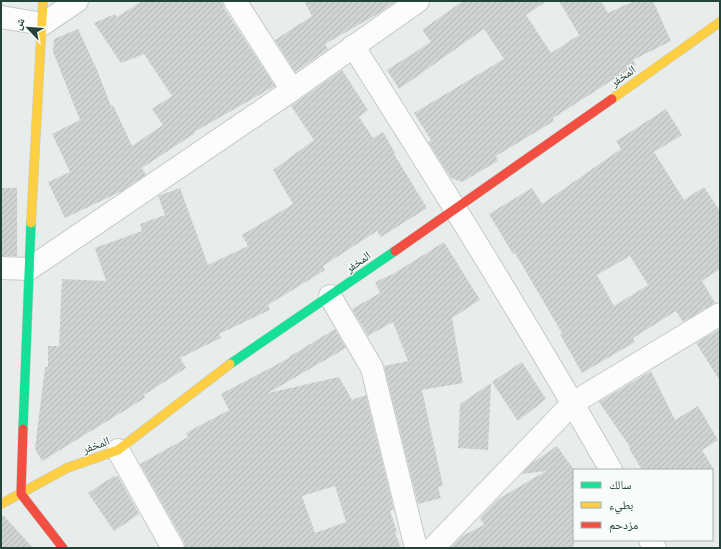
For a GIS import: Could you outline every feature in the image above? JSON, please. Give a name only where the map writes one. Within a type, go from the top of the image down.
[{"type":"street","points":[[43,1],[29,269],[21,494],[63,548]]},
{"type":"street","points":[[1,17],[43,24],[77,1]]},
{"type":"street","points":[[235,1],[292,90]]},
{"type":"street","points":[[1,268],[29,269],[292,90],[418,1]]},
{"type":"street","name":"المخفر","points":[[1,504],[67,468],[118,450],[241,356],[456,209],[720,22]]},
{"type":"street","points":[[353,46],[456,209],[573,403],[610,469]]},
{"type":"street","points":[[330,296],[372,368],[416,548]]},
{"type":"street","points":[[433,548],[573,403],[720,314]]},
{"type":"street","points":[[118,450],[172,548]]},
{"type":"building","points":[[142,1],[222,1],[224,8],[275,86],[194,132],[195,133],[142,168],[146,175],[122,191],[65,218],[48,182],[70,172],[52,134],[80,120],[53,52],[54,39],[78,29],[97,70],[111,106],[113,105],[132,146],[163,125],[152,109],[172,96],[144,54],[121,63],[94,23],[115,14],[117,17]]},
{"type":"building","points":[[304,1],[396,1],[381,12],[325,44],[328,49],[295,72],[275,40],[312,16]]},
{"type":"building","points":[[463,1],[547,1],[526,15],[551,53],[579,35],[559,1],[601,1],[608,13],[634,1],[653,1],[671,41],[633,60],[636,65],[553,118],[554,121],[496,156],[498,161],[462,182],[451,178],[428,142],[431,140],[414,113],[504,59],[484,29],[399,89],[387,70],[431,42],[422,30]]},
{"type":"building","points":[[342,70],[368,110],[359,117],[373,138],[383,132],[395,153],[394,154],[427,208],[381,237],[377,231],[323,266],[325,270],[268,305],[270,310],[219,334],[221,338],[180,358],[186,368],[144,395],[145,398],[42,461],[35,449],[45,367],[48,367],[48,346],[59,346],[62,279],[106,281],[95,248],[142,231],[140,224],[165,215],[158,196],[180,188],[208,265],[248,246],[242,235],[293,204],[273,170],[314,140],[291,106]]},
{"type":"building","points":[[666,109],[682,135],[654,152],[684,200],[704,187],[720,211],[720,269],[702,281],[715,303],[683,322],[676,311],[633,338],[635,342],[582,373],[560,334],[562,333],[515,253],[513,254],[489,214],[532,188],[542,204],[621,149],[616,141]],"holes":[[[630,256],[648,285],[614,306],[597,275]]]},
{"type":"building","points":[[1,188],[17,188],[17,256],[1,256]]},
{"type":"building","points":[[444,242],[480,300],[452,318],[463,383],[422,390],[443,486],[438,487],[441,498],[418,504],[384,366],[408,361],[393,322],[368,336],[352,309],[380,293],[375,282],[393,274]]},
{"type":"building","points":[[335,329],[346,348],[268,393],[339,377],[352,400],[366,395],[394,510],[390,511],[397,532],[395,533],[401,548],[185,548],[184,542],[140,464],[188,437],[186,433],[229,410],[221,394],[289,357]],"holes":[[[335,486],[346,522],[315,533],[302,496]]]},
{"type":"building","points":[[720,329],[720,381],[696,343]]},
{"type":"building","points":[[522,362],[546,399],[518,421],[492,382]]},
{"type":"building","points":[[651,371],[675,420],[698,406],[718,440],[702,450],[714,470],[641,469],[629,448],[630,447],[599,402]]},
{"type":"building","points":[[491,383],[488,450],[458,448],[460,404]]},
{"type":"building","points":[[557,446],[573,469],[574,548],[450,548],[462,536],[484,525],[480,518],[498,499],[546,471],[522,474],[532,463]]},
{"type":"building","points":[[114,476],[115,478],[118,476],[139,514],[114,531],[88,493]]},
{"type":"building","points":[[1,516],[4,516],[33,548],[1,548]]},
{"type":"traffic: fast","points":[[23,429],[31,223]]},
{"type":"traffic: fast","points":[[230,364],[395,251]]},
{"type":"traffic: slow","points":[[31,223],[43,1]]},
{"type":"traffic: slow","points":[[612,99],[720,22]]},
{"type":"traffic: slow","points":[[1,504],[67,468],[118,450],[230,364]]},
{"type":"traffic: jam","points":[[395,251],[612,99]]},
{"type":"traffic: jam","points":[[23,429],[21,494],[63,548]]}]
